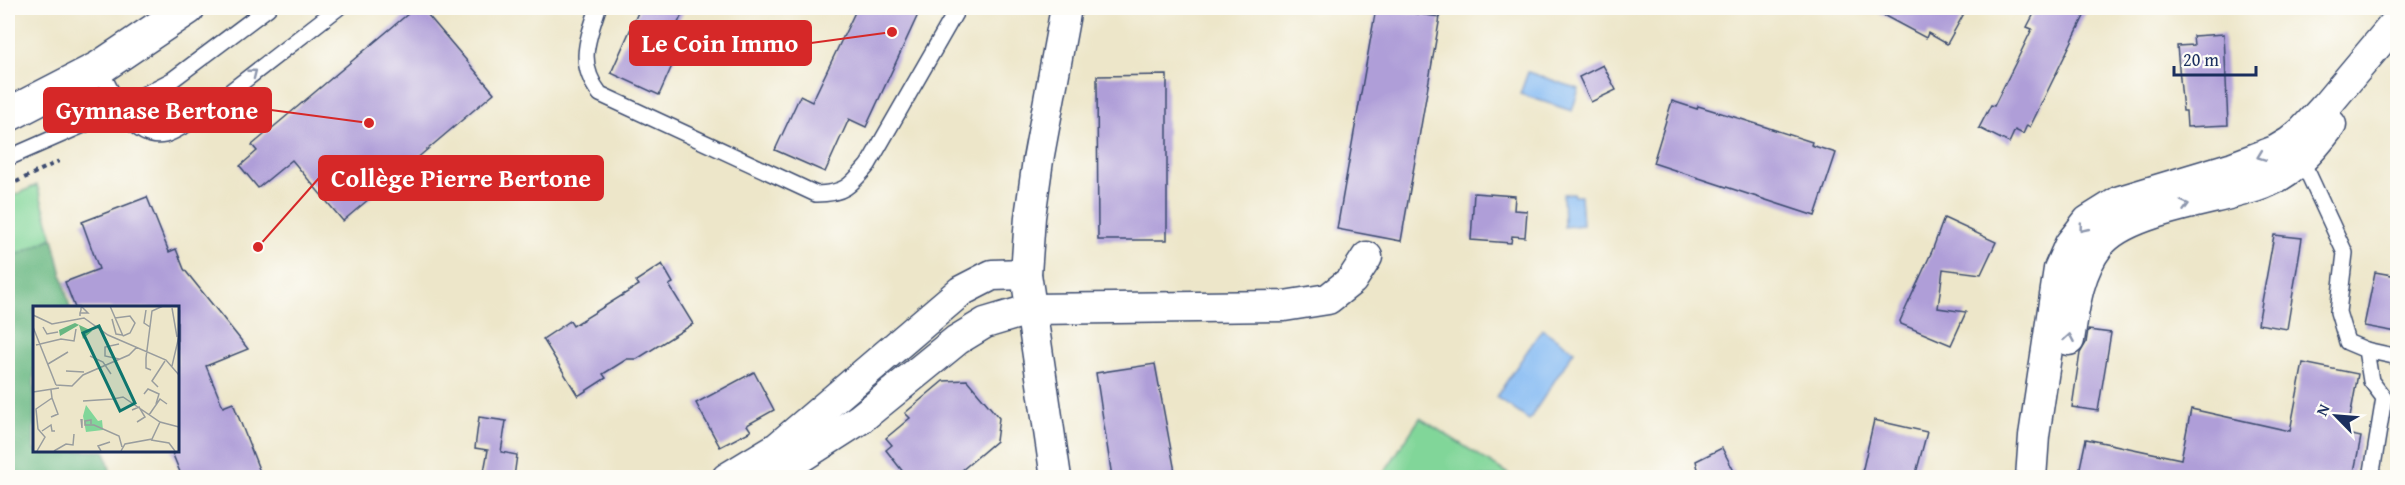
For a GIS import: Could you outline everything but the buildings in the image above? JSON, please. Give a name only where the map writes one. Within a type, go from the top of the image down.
[{"type":"main road","points":[[8,115],[99,68],[188,8]]},
{"type":"street","points":[[1056,477],[1026,274],[1030,217],[1038,160],[1066,8]]},
{"type":"street","points":[[2042,477],[2049,454],[2081,279],[2098,246],[2107,237],[2139,219],[2212,185],[2275,151],[2295,152],[2302,132],[2394,24]]},
{"type":"street","points":[[2031,477],[2036,425],[2060,269],[2070,244],[2088,221],[2120,201],[2212,185]]},
{"type":"street","points":[[768,477],[860,419],[957,340],[985,323],[1032,309],[1284,306],[1328,299],[1352,279],[1367,257]]},
{"type":"street","points":[[727,477],[778,447],[961,291],[992,275],[1026,274]]},
{"type":"lane","points":[[8,158],[121,107],[172,80],[268,8]]},
{"type":"lane","points":[[99,68],[133,126],[144,133],[164,135],[190,122],[338,8]]},
{"type":"lane","points":[[598,8],[586,43],[585,66],[590,81],[600,94],[816,194],[836,194],[856,180],[868,165],[958,8]]},
{"type":"lane","points":[[2295,152],[2309,175],[2346,253],[2338,312],[2347,342],[2366,350],[2397,357]]},
{"type":"lane","points":[[2366,350],[2371,381],[2384,398],[2371,477]]},
{"type":"green space","points":[[37,185],[53,238],[8,259],[8,198]]},
{"type":"green space","points":[[53,238],[70,306],[33,306],[33,452],[105,452],[112,477],[8,477],[8,259]]},
{"type":"green space","points":[[1420,418],[1513,477],[1381,477]]},
{"type":"water","points":[[1528,72],[1579,89],[1572,111],[1520,94]]},
{"type":"water","points":[[1573,193],[1574,196],[1581,196],[1583,225],[1564,227],[1563,194]]},
{"type":"water","points":[[1542,329],[1574,351],[1529,420],[1496,397]]},
{"type":"place","name":"Le Coin Immo","points":[[892,32]]},
{"type":"place","name":"Gymnase Bertone","points":[[369,123]]},
{"type":"place","name":"Collège Pierre Bertone","points":[[258,247]]}]
